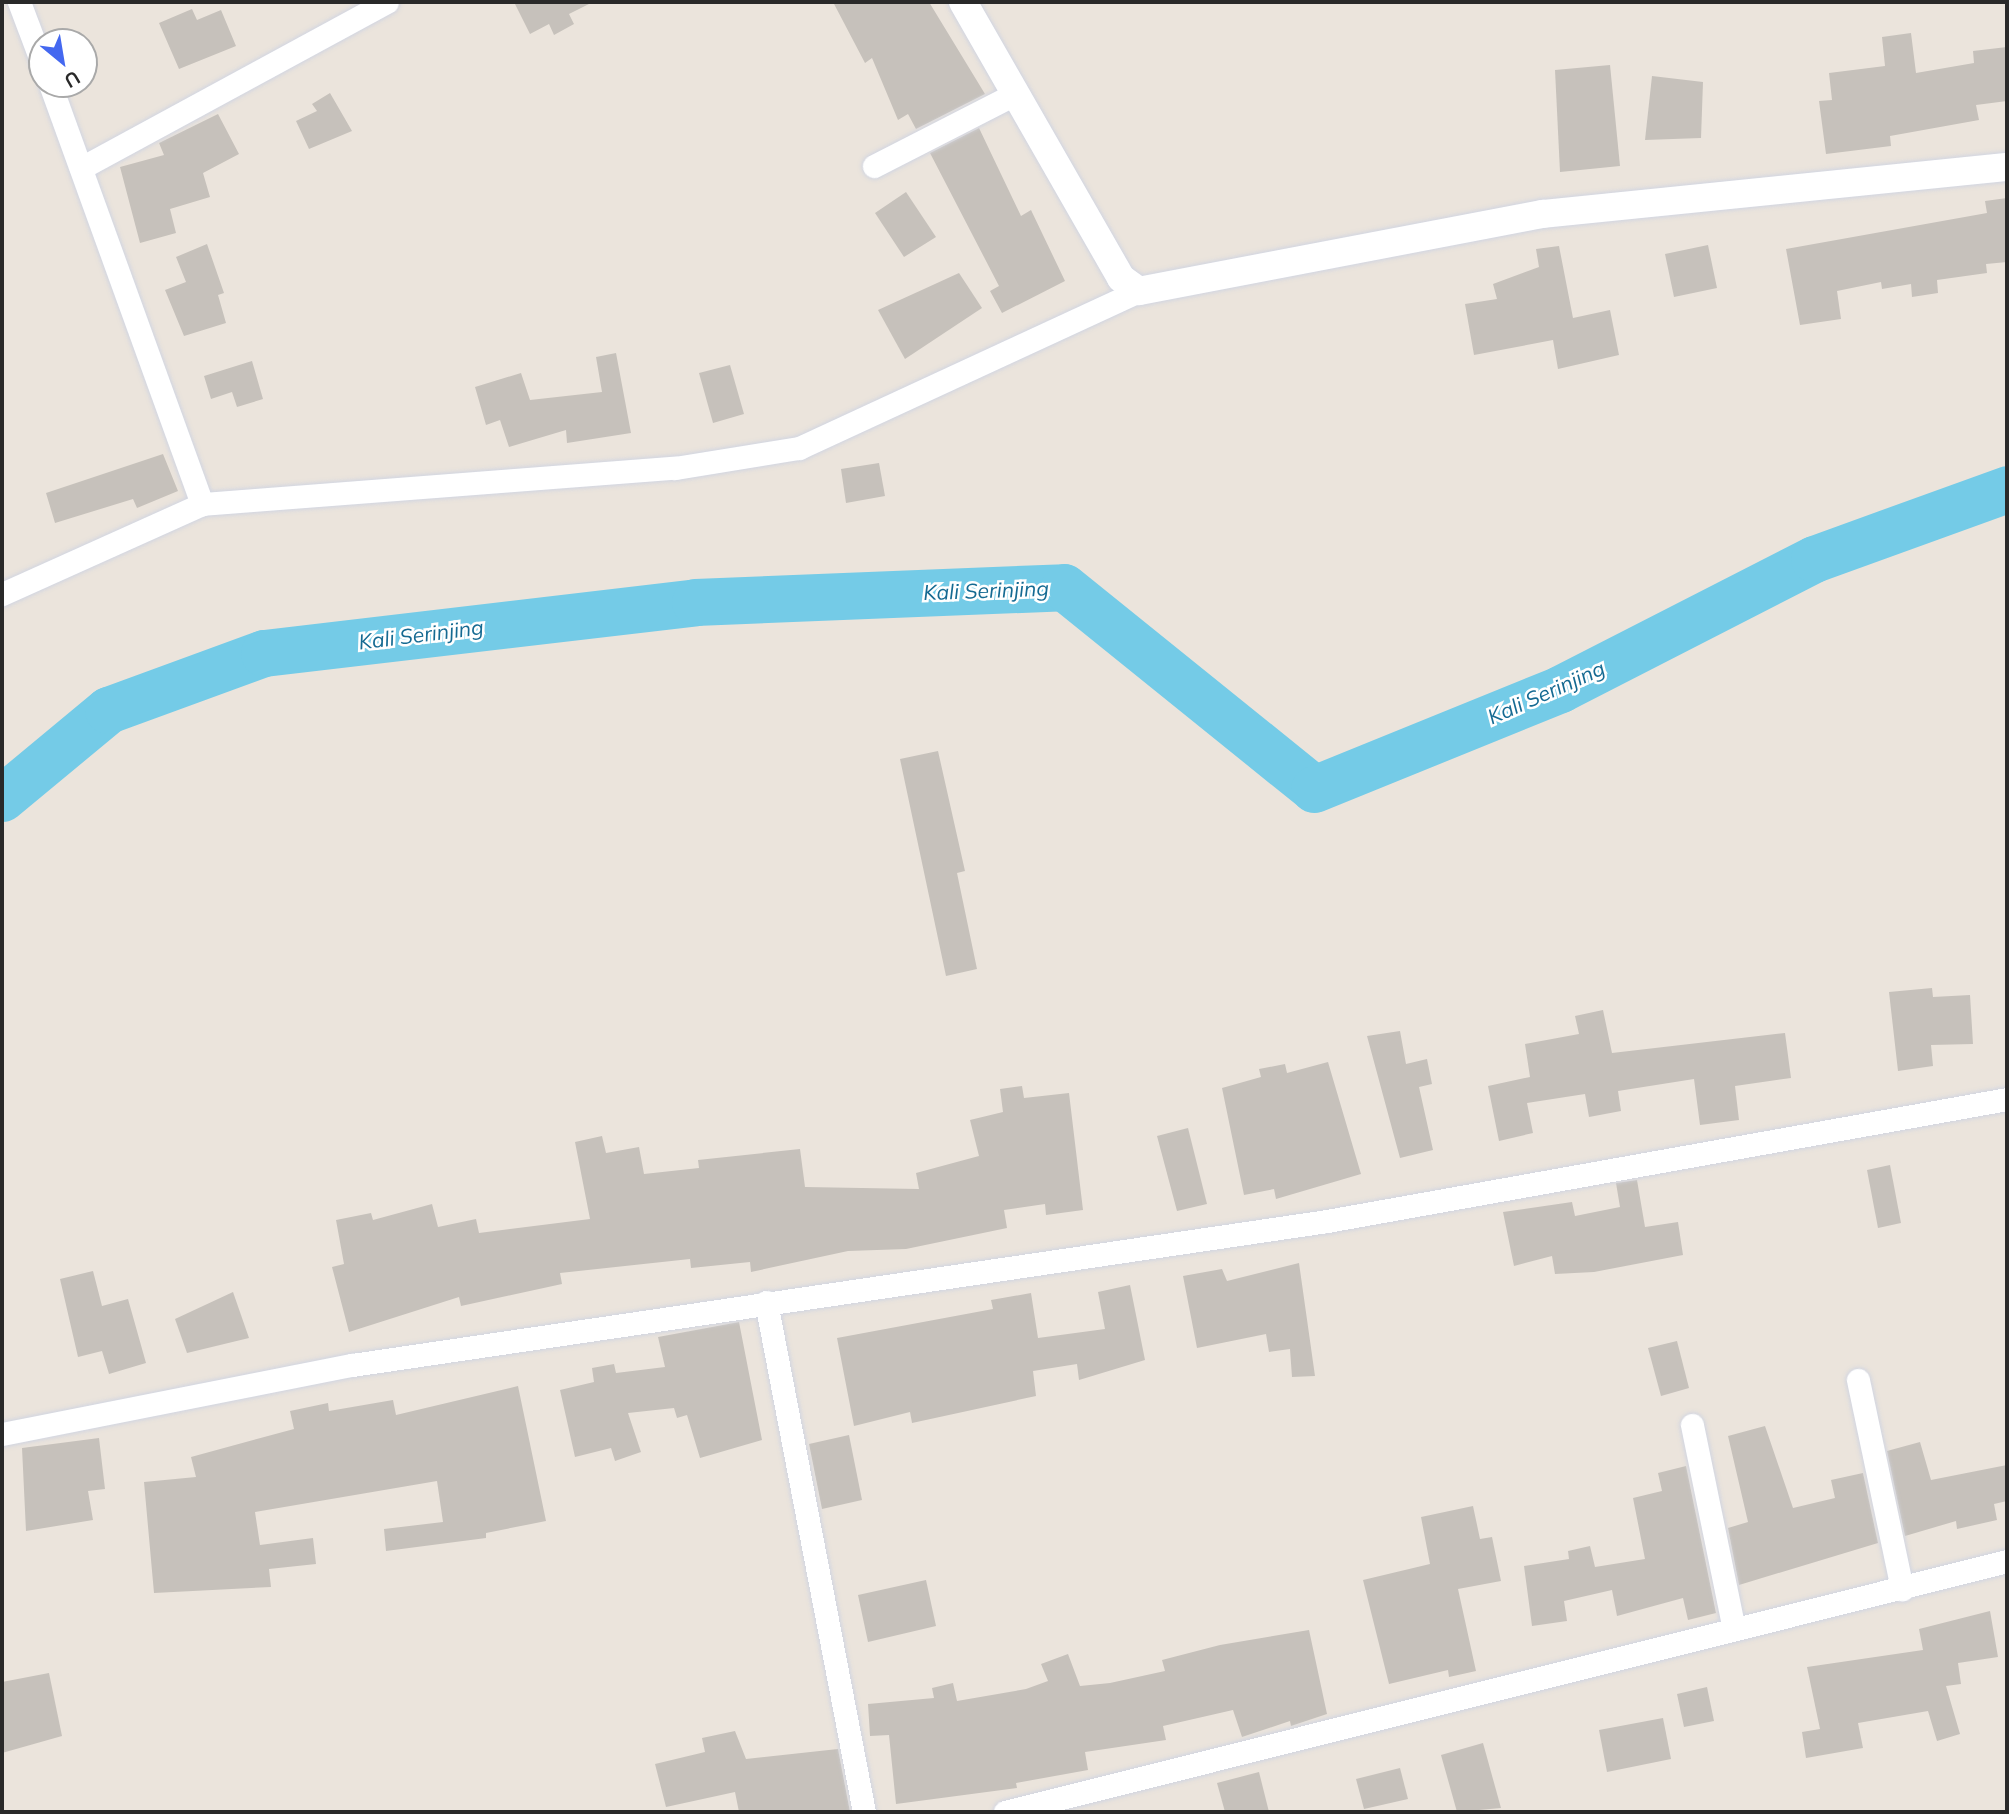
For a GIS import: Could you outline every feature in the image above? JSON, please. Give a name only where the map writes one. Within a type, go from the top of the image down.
[{"type":"street","points":[[19,2],[29,28]]},
{"type":"street","points":[[81,168],[387,2]]},
{"type":"street","points":[[963,2],[1121,278],[1139,291]]},
{"type":"street","points":[[874,166],[1015,94]]},
{"type":"street","points":[[55,98],[202,504]]},
{"type":"street","points":[[2,594],[202,504],[747,460],[858,423],[1139,291],[1544,214],[2007,167]]},
{"type":"street","points":[[2,1434],[352,1365],[1327,1221],[2007,1098]]},
{"type":"street","points":[[765,1302],[864,1812]]},
{"type":"street","points":[[1858,1380],[1902,1589]]},
{"type":"street","points":[[1692,1425],[1734,1629]]},
{"type":"street","points":[[1005,1812],[2007,1561]]},
{"type":"building","points":[[514,2],[593,2],[569,14],[574,24],[554,35],[549,24],[530,34]]},
{"type":"building","points":[[833,2],[929,2],[985,94],[916,129],[908,114],[898,120],[872,58],[865,63]]},
{"type":"building","points":[[192,9],[197,20],[221,10],[236,46],[179,69],[159,23]]},
{"type":"building","points":[[1911,33],[1916,73],[1974,63],[1973,51],[2007,47],[2007,101],[1976,105],[1979,120],[1890,136],[1891,146],[1826,154],[1819,101],[1832,100],[1829,73],[1885,66],[1882,37]]},
{"type":"building","points":[[1610,65],[1620,166],[1560,172],[1555,70]]},
{"type":"building","points":[[1652,76],[1703,82],[1701,138],[1645,140]]},
{"type":"building","points":[[330,93],[352,131],[309,149],[296,121],[317,111],[312,104]]},
{"type":"building","points":[[218,114],[239,154],[203,173],[210,197],[170,209],[176,233],[140,243],[120,167],[164,155],[159,143]]},
{"type":"building","points":[[979,128],[1021,216],[1031,210],[1065,281],[1002,313],[990,291],[999,286],[930,153]]},
{"type":"building","points":[[906,192],[936,237],[904,257],[875,213]]},
{"type":"building","points":[[2007,198],[2007,262],[1986,264],[1987,273],[1937,280],[1938,293],[1912,297],[1911,284],[1882,289],[1881,282],[1837,291],[1841,319],[1800,325],[1786,249],[1987,213],[1985,201]]},
{"type":"building","points":[[207,244],[224,293],[218,295],[226,323],[184,336],[165,290],[186,282],[176,257]]},
{"type":"building","points":[[1708,245],[1717,288],[1674,297],[1665,254]]},
{"type":"building","points":[[1559,246],[1573,318],[1610,310],[1619,355],[1558,369],[1553,340],[1474,355],[1465,304],[1497,299],[1493,284],[1539,267],[1536,249]]},
{"type":"building","points":[[959,273],[982,308],[905,359],[878,310]]},
{"type":"building","points":[[616,353],[631,433],[567,443],[566,430],[509,447],[500,420],[486,425],[475,387],[521,373],[530,400],[602,392],[596,357]]},
{"type":"building","points":[[252,361],[263,399],[237,407],[232,392],[211,399],[204,376]]},
{"type":"building","points":[[730,365],[744,414],[713,423],[699,373]]},
{"type":"building","points":[[163,454],[178,491],[137,508],[133,499],[55,523],[46,493]]},
{"type":"building","points":[[879,463],[885,496],[846,503],[841,469]]},
{"type":"building","points":[[938,751],[965,871],[957,873],[977,969],[946,976],[900,759]]},
{"type":"building","points":[[1932,988],[1933,997],[1970,995],[1973,1044],[1931,1045],[1933,1066],[1898,1071],[1889,992]]},
{"type":"building","points":[[1603,1010],[1612,1053],[1785,1033],[1791,1078],[1735,1086],[1739,1120],[1700,1125],[1694,1079],[1618,1091],[1621,1111],[1589,1117],[1585,1094],[1527,1103],[1533,1133],[1499,1141],[1488,1086],[1530,1077],[1525,1044],[1579,1034],[1575,1016]]},
{"type":"building","points":[[1400,1031],[1406,1064],[1427,1059],[1432,1084],[1419,1087],[1433,1150],[1400,1158],[1367,1036]]},
{"type":"building","points":[[1328,1062],[1361,1174],[1276,1199],[1274,1189],[1244,1195],[1222,1088],[1261,1077],[1259,1069],[1285,1064],[1287,1073]]},
{"type":"building","points":[[1022,1086],[1024,1098],[1069,1093],[1083,1210],[1046,1215],[1045,1204],[1004,1210],[1007,1228],[906,1249],[848,1251],[751,1272],[750,1262],[691,1268],[690,1259],[560,1273],[562,1284],[461,1306],[459,1297],[349,1332],[332,1267],[344,1264],[336,1220],[371,1213],[373,1220],[432,1204],[438,1227],[476,1219],[479,1233],[590,1219],[575,1142],[602,1136],[606,1153],[639,1147],[644,1174],[699,1168],[698,1160],[800,1149],[805,1187],[919,1189],[916,1173],[979,1156],[970,1120],[1003,1112],[1000,1089]]},
{"type":"building","points":[[1188,1128],[1207,1204],[1177,1211],[1157,1136]]},
{"type":"building","points":[[1890,1165],[1901,1223],[1878,1228],[1867,1170]]},
{"type":"building","points":[[1637,1180],[1645,1227],[1678,1222],[1683,1255],[1594,1272],[1555,1274],[1552,1256],[1514,1266],[1503,1212],[1572,1202],[1575,1216],[1620,1207],[1616,1183]]},
{"type":"building","points":[[1299,1263],[1315,1376],[1292,1377],[1290,1349],[1269,1352],[1266,1334],[1197,1348],[1183,1276],[1222,1269],[1227,1281]]},
{"type":"building","points":[[93,1271],[102,1306],[128,1299],[146,1363],[109,1374],[102,1351],[78,1357],[60,1279]]},
{"type":"building","points":[[1130,1285],[1145,1360],[1079,1380],[1077,1364],[1033,1371],[1036,1396],[912,1423],[910,1412],[854,1426],[837,1338],[993,1309],[991,1300],[1031,1293],[1038,1338],[1105,1329],[1098,1292]]},
{"type":"building","points":[[233,1292],[249,1338],[187,1353],[175,1319]]},
{"type":"building","points":[[739,1322],[762,1440],[700,1458],[687,1415],[677,1418],[674,1408],[628,1413],[641,1452],[615,1461],[611,1448],[575,1457],[560,1390],[594,1382],[592,1368],[614,1364],[616,1373],[665,1367],[658,1337]]},
{"type":"building","points":[[1677,1341],[1689,1388],[1661,1396],[1648,1348]]},
{"type":"building","points":[[518,1386],[546,1521],[486,1533],[486,1538],[386,1551],[384,1529],[443,1522],[437,1481],[255,1512],[260,1545],[313,1538],[316,1564],[269,1569],[271,1587],[154,1593],[144,1482],[196,1477],[191,1457],[294,1429],[290,1411],[328,1403],[329,1411],[393,1400],[396,1415]]},
{"type":"building","points":[[1765,1426],[1793,1508],[1835,1498],[1831,1480],[1863,1473],[1878,1543],[1739,1585],[1728,1528],[1748,1522],[1728,1436]]},
{"type":"building","points":[[849,1435],[862,1500],[822,1509],[809,1444]]},
{"type":"building","points":[[99,1438],[105,1489],[88,1491],[93,1520],[26,1531],[22,1448]]},
{"type":"building","points":[[1920,1442],[1931,1480],[2007,1465],[2007,1501],[1994,1504],[1997,1520],[1957,1529],[1956,1521],[1905,1536],[1887,1451]]},
{"type":"building","points":[[1686,1466],[1716,1613],[1688,1620],[1683,1598],[1617,1616],[1612,1590],[1564,1601],[1567,1621],[1532,1626],[1524,1566],[1569,1559],[1568,1551],[1590,1546],[1595,1567],[1645,1559],[1633,1498],[1662,1491],[1658,1473]]},
{"type":"building","points":[[1473,1506],[1480,1539],[1492,1537],[1501,1581],[1458,1589],[1476,1671],[1449,1677],[1448,1670],[1389,1684],[1363,1580],[1430,1564],[1421,1517]]},
{"type":"building","points":[[926,1580],[936,1626],[868,1642],[858,1595]]},
{"type":"building","points":[[1990,1611],[1998,1657],[1958,1663],[1961,1684],[1946,1686],[1960,1734],[1937,1741],[1928,1711],[1858,1723],[1863,1748],[1806,1758],[1802,1732],[1820,1729],[1807,1667],[1923,1650],[1919,1629]]},
{"type":"building","points":[[1309,1630],[1327,1714],[1291,1726],[1290,1721],[1242,1737],[1233,1710],[1163,1726],[1166,1740],[1085,1752],[1088,1770],[1016,1783],[1017,1788],[896,1804],[889,1735],[870,1736],[868,1704],[934,1698],[932,1688],[953,1683],[957,1701],[1026,1689],[1048,1681],[1041,1664],[1068,1654],[1080,1686],[1110,1683],[1165,1671],[1162,1660],[1220,1645]]},
{"type":"building","points":[[49,1673],[62,1736],[2,1753],[2,1682]]},
{"type":"building","points":[[1707,1687],[1714,1721],[1684,1727],[1677,1694]]},
{"type":"building","points":[[1663,1718],[1671,1759],[1607,1772],[1599,1730]]},
{"type":"building","points":[[735,1731],[746,1759],[838,1749],[850,1812],[739,1812],[735,1792],[666,1807],[655,1764],[705,1752],[702,1738]]},
{"type":"building","points":[[1483,1743],[1501,1808],[1457,1812],[1441,1755]]},
{"type":"building","points":[[1400,1768],[1408,1799],[1364,1809],[1356,1779]]},
{"type":"building","points":[[1259,1772],[1269,1812],[1225,1812],[1217,1783]]},
{"type":"waterway","name":"Kali Serinjing","points":[[2,798],[108,710],[264,653],[695,602],[1064,587],[1314,789],[1560,689],[1814,559],[2007,489]]}]
